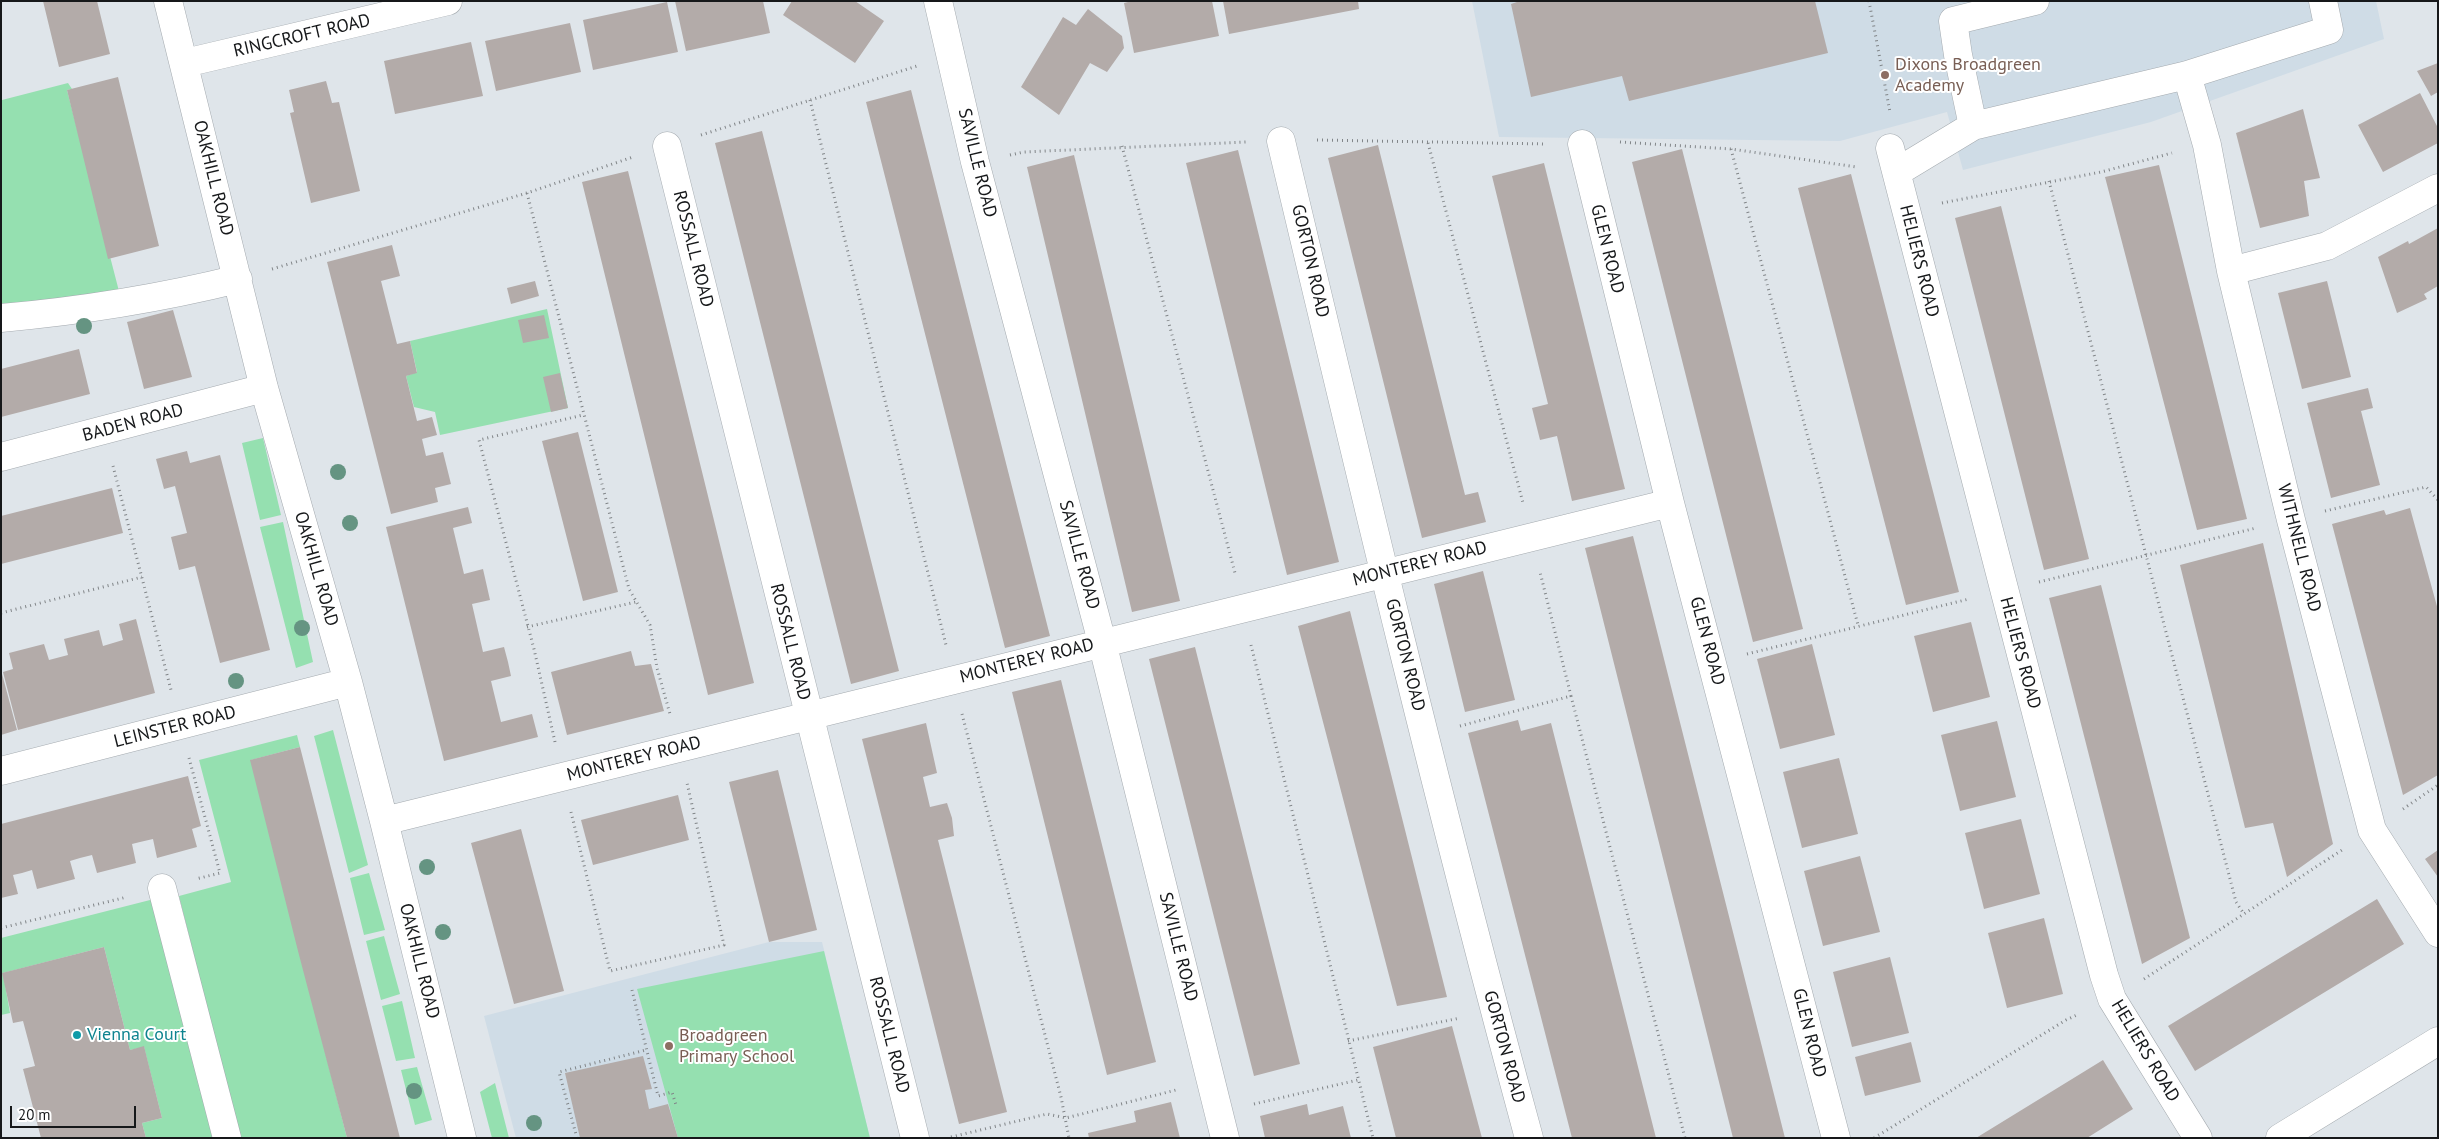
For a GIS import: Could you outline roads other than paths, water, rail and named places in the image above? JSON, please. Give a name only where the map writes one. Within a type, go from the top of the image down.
[{"type":"street","name":"OAKHILL ROAD","points":[[168,1],[264,388],[348,682],[462,1138]]},
{"type":"street","name":"RINGCROFT ROAD","points":[[185,64],[448,1]]},
{"type":"street","name":"SAVILLE ROAD","points":[[938,1],[975,162],[1102,642],[1225,1138]]},
{"type":"street","points":[[2035,1],[1953,21],[1973,126],[2188,75],[2329,30],[2323,1]]},
{"type":"street","name":"WITHNELL ROAD","points":[[2188,75],[2207,145],[2230,271],[2291,520],[2372,830],[2438,933]]},
{"type":"street","name":"HELIERS ROAD","points":[[1973,126],[1894,160],[2004,591],[2112,999],[2198,1138]]},
{"type":"street","name":"GORTON ROAD","points":[[1281,141],[1384,573],[1494,1011],[1528,1138]]},
{"type":"street","name":"GLEN ROAD","points":[[1582,144],[1670,503],[1836,1138]]},
{"type":"street","name":"ROSSALL ROAD","points":[[667,146],[915,1138]]},
{"type":"street","points":[[2230,271],[2327,246],[2438,188]]},
{"type":"street","points":[[1,318],[38,315],[182,292],[238,279]]},
{"type":"street","name":"BADEN ROAD","points":[[1,457],[264,388]]},
{"type":"street","name":"MONTEREY ROAD","points":[[384,821],[1670,503]]},
{"type":"street","name":"LEINSTER ROAD","points":[[1,771],[348,682]]},
{"type":"street","points":[[162,888],[227,1138]]},
{"type":"street","points":[[2280,1138],[2438,1041]]},
{"type":"place","name":"Dixons Broadgreen Academy","points":[[1885,75]]},
{"type":"place","name":"Vienna Court","points":[[77,1035]]},
{"type":"place","name":"Broadgreen Primary School","points":[[669,1046]]}]
